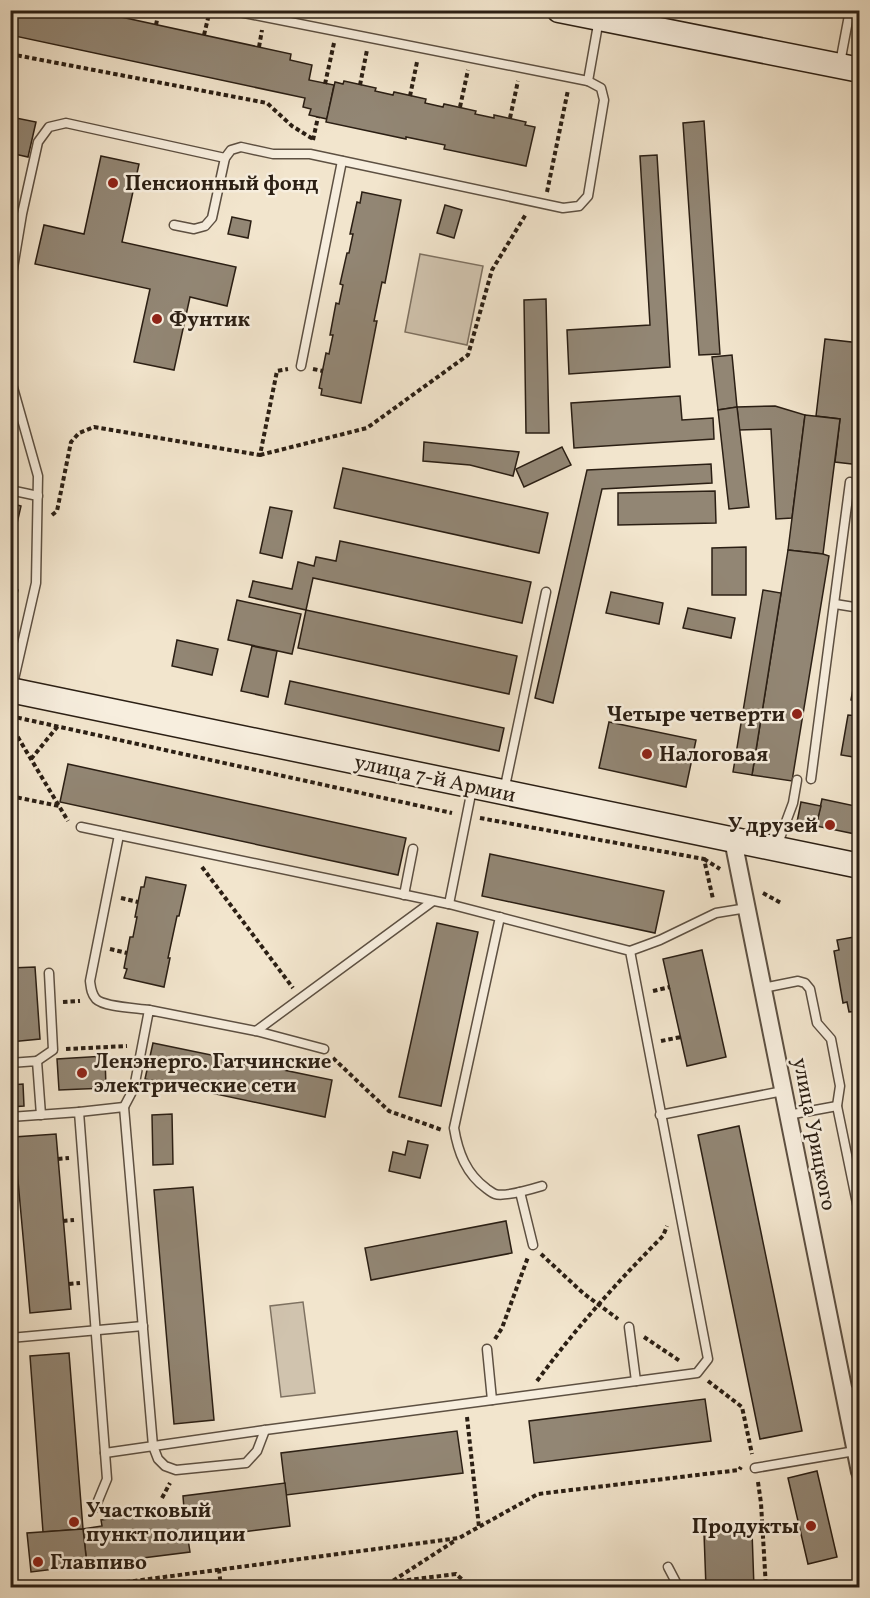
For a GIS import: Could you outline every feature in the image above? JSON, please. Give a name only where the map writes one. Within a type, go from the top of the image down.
[{"type":"street","points":[[580,14],[849,68]]},
{"type":"street","name":"улица 7-й Армии","points":[[11,690],[860,866]]},
{"type":"street","name":"улица Урицкого","points":[[733,840],[788,1116],[852,1392],[855,1451],[860,1472]]},
{"type":"lane","points":[[174,225],[194,229],[205,226],[212,218],[225,158],[231,150],[242,147],[273,154],[310,154],[563,208],[579,206],[588,196],[604,100],[601,88],[588,81],[229,10]]},
{"type":"lane","points":[[849,68],[850,10]]},
{"type":"lane","points":[[580,14],[588,81]]},
{"type":"lane","points":[[10,286],[22,214],[38,142],[49,127],[66,123],[225,158]]},
{"type":"lane","points":[[301,366],[342,161]]},
{"type":"lane","points":[[10,377],[38,476],[36,583],[11,690]]},
{"type":"lane","points":[[811,779],[850,482]]},
{"type":"lane","points":[[10,490],[38,496]]},
{"type":"lane","points":[[504,792],[546,592]]},
{"type":"lane","points":[[835,604],[860,608]]},
{"type":"lane","points":[[776,849],[793,803],[797,780]]},
{"type":"lane","points":[[449,904],[473,785]]},
{"type":"lane","points":[[81,827],[449,904],[630,951],[660,940],[716,913],[747,908]]},
{"type":"lane","points":[[119,835],[90,981],[95,998],[102,1003],[256,1031],[324,1049]]},
{"type":"lane","points":[[404,895],[413,849]]},
{"type":"lane","points":[[256,1031],[433,901]]},
{"type":"lane","points":[[500,917],[454,1128],[457,1146],[465,1165],[480,1184],[495,1194],[520,1192],[542,1186]]},
{"type":"lane","points":[[105,1453],[697,1373],[708,1359],[630,951]]},
{"type":"lane","points":[[10,1063],[37,1061],[53,1050],[49,973]]},
{"type":"lane","points":[[763,988],[798,981],[805,983],[810,989],[817,1023],[831,1039],[840,1086],[837,1106],[860,1218]]},
{"type":"lane","points":[[149,1010],[134,1088],[124,1107],[153,1446],[158,1459],[165,1466],[176,1470],[246,1462],[256,1451],[265,1430]]},
{"type":"lane","points":[[37,1061],[41,1115]]},
{"type":"lane","points":[[660,1115],[783,1091]]},
{"type":"lane","points":[[788,1116],[837,1106]]},
{"type":"lane","points":[[10,1117],[124,1107]]},
{"type":"lane","points":[[79,1112],[107,1479],[95,1508]]},
{"type":"lane","points":[[520,1192],[532,1245]]},
{"type":"lane","points":[[10,1338],[143,1326]]},
{"type":"lane","points":[[629,1327],[636,1381]]},
{"type":"lane","points":[[488,1349],[492,1400]]},
{"type":"lane","points":[[755,1468],[855,1451]]},
{"type":"lane","points":[[668,1567],[679,1587]]},
{"type":"path","points":[[156,25],[159,10]]},
{"type":"path","points":[[204,35],[210,10]]},
{"type":"path","points":[[325,84],[336,32]]},
{"type":"path","points":[[360,85],[370,38]]},
{"type":"path","points":[[410,96],[420,48]]},
{"type":"path","points":[[10,54],[267,103],[292,126],[313,139]]},
{"type":"path","points":[[460,107],[470,58]]},
{"type":"path","points":[[510,118],[521,68]]},
{"type":"path","points":[[544,204],[571,77]]},
{"type":"path","points":[[310,154],[318,117]]},
{"type":"path","points":[[37,526],[57,511],[70,442],[80,433],[94,427],[260,455],[367,428],[468,355],[492,270],[533,202]]},
{"type":"path","points":[[260,455],[277,371]]},
{"type":"path","points":[[10,716],[467,816],[704,859],[716,913]]},
{"type":"path","points":[[10,724],[70,825]]},
{"type":"path","points":[[31,759],[58,726]]},
{"type":"path","points":[[10,796],[59,806]]},
{"type":"path","points":[[189,850],[300,998]]},
{"type":"path","points":[[51,1002],[73,1002],[95,998]]},
{"type":"path","points":[[53,1050],[142,1046]]},
{"type":"path","points":[[324,1049],[389,1111],[456,1135]]},
{"type":"path","points":[[526,1396],[598,1304],[663,1236],[678,1208]]},
{"type":"path","points":[[488,1349],[502,1328],[532,1245],[583,1293],[742,1407],[761,1503],[766,1587]]},
{"type":"path","points":[[465,1404],[479,1527]]},
{"type":"path","points":[[391,1582],[459,1538],[538,1494],[739,1470]]},
{"type":"path","points":[[81,1587],[459,1538]]},
{"type":"path","points":[[219,1569],[221,1587]]},
{"type":"path","points":[[349,1587],[456,1574],[466,1582],[468,1587]]},
{"type":"shaded area","points":[[420,254],[483,266],[467,345],[405,332]]},
{"type":"shaded area","points":[[303,1302],[315,1393],[281,1397],[270,1306]]},
{"type":"building","points":[[10,10],[89,10],[291,54],[290,60],[312,65],[309,80],[334,85],[327,119],[309,115],[311,109],[303,107],[305,98],[10,35]]},
{"type":"building","points":[[344,81],[376,88],[375,91],[393,95],[394,92],[426,99],[425,103],[443,107],[444,104],[476,111],[475,114],[494,118],[494,115],[526,122],[525,125],[535,127],[526,166],[444,149],[445,145],[326,122],[335,82],[343,84]]},
{"type":"building","points":[[11,117],[36,122],[28,157],[10,153]]},
{"type":"building","points":[[704,121],[720,354],[699,355],[683,123]]},
{"type":"building","points":[[657,155],[670,367],[569,374],[567,330],[650,325],[640,156]]},
{"type":"building","points":[[101,156],[139,164],[122,242],[236,267],[227,306],[190,297],[174,370],[134,362],[150,289],[35,264],[44,225],[84,234]]},
{"type":"building","points":[[362,192],[401,200],[385,283],[382,282],[374,321],[377,321],[361,403],[321,395],[322,389],[319,388],[326,353],[329,354],[333,335],[330,335],[336,303],[339,304],[343,285],[340,284],[353,234],[350,234],[357,202],[360,203]]},
{"type":"building","points":[[445,205],[462,210],[454,238],[437,233]]},
{"type":"building","points":[[232,217],[251,221],[248,238],[228,234]]},
{"type":"building","points":[[546,299],[549,433],[526,433],[524,300]]},
{"type":"building","points":[[825,339],[860,343],[860,465],[835,462],[840,419],[816,416]]},
{"type":"building","points":[[732,355],[737,407],[718,410],[712,357]]},
{"type":"building","points":[[680,396],[682,420],[713,418],[714,439],[574,448],[571,403]]},
{"type":"building","points":[[775,406],[805,415],[792,518],[776,519],[771,429],[739,430],[737,407]]},
{"type":"building","points":[[737,407],[749,507],[729,509],[718,410]]},
{"type":"building","points":[[805,415],[840,419],[823,554],[788,550]]},
{"type":"building","points":[[424,442],[519,452],[513,476],[470,465],[423,461]]},
{"type":"building","points":[[562,447],[571,465],[524,487],[516,469]]},
{"type":"building","points":[[711,464],[712,483],[602,489],[553,703],[535,698],[587,470]]},
{"type":"building","points":[[343,468],[548,513],[539,553],[334,508]]},
{"type":"building","points":[[715,491],[716,523],[618,525],[618,493]]},
{"type":"building","points":[[10,503],[21,506],[10,554]]},
{"type":"building","points":[[270,507],[292,511],[282,558],[260,553]]},
{"type":"building","points":[[340,541],[531,582],[522,623],[313,578],[306,610],[249,597],[253,581],[292,589],[298,562],[314,566],[316,557],[336,561]]},
{"type":"building","points":[[746,547],[746,595],[712,595],[712,548]]},
{"type":"building","points":[[788,550],[829,556],[792,781],[752,775]]},
{"type":"building","points":[[10,588],[18,590],[10,623]]},
{"type":"building","points":[[763,590],[781,593],[752,775],[733,772]]},
{"type":"building","points":[[611,592],[663,603],[659,624],[606,613]]},
{"type":"building","points":[[237,600],[301,614],[292,654],[228,640]]},
{"type":"building","points":[[688,608],[735,618],[731,638],[683,628]]},
{"type":"building","points":[[306,610],[517,656],[509,694],[298,648]]},
{"type":"building","points":[[177,640],[218,649],[212,675],[172,666]]},
{"type":"building","points":[[252,646],[277,651],[268,697],[241,691]]},
{"type":"building","points":[[860,652],[860,702],[851,700]]},
{"type":"building","points":[[290,681],[504,728],[499,751],[285,704]]},
{"type":"building","points":[[860,712],[860,758],[841,755],[848,715],[859,716]]},
{"type":"building","name":"Налоговая","points":[[609,722],[696,740],[686,787],[599,768]]},
{"type":"building","points":[[68,764],[406,838],[398,875],[60,802]]},
{"type":"building","points":[[822,799],[860,807],[860,835],[816,826]]},
{"type":"building","points":[[801,802],[821,806],[816,826],[797,822]]},
{"type":"building","points":[[490,854],[664,891],[655,933],[482,896]]},
{"type":"building","points":[[146,877],[186,885],[179,916],[177,916],[164,987],[124,978],[130,937],[133,937],[141,887],[144,887]]},
{"type":"building","points":[[437,923],[478,932],[441,1106],[399,1097]]},
{"type":"building","points":[[860,936],[860,1011],[849,1012],[847,1002],[843,1003],[834,951],[839,950],[837,940]]},
{"type":"building","points":[[702,950],[726,1057],[687,1066],[663,959]]},
{"type":"building","points":[[35,967],[40,1039],[10,1042],[10,968]]},
{"type":"building","points":[[153,1043],[332,1080],[325,1117],[145,1079]]},
{"type":"building","name":"Ленэнерго. Гатчинские электрические сети","points":[[105,1056],[106,1088],[59,1090],[57,1059]]},
{"type":"building","points":[[23,1084],[24,1106],[10,1107],[10,1085]]},
{"type":"building","points":[[172,1114],[173,1164],[153,1165],[152,1115]]},
{"type":"building","points":[[739,1126],[802,1431],[760,1439],[698,1135]]},
{"type":"building","points":[[56,1134],[71,1309],[30,1313],[14,1137]]},
{"type":"building","points":[[408,1141],[428,1145],[420,1178],[389,1171],[393,1152],[405,1155]]},
{"type":"building","points":[[193,1187],[214,1420],[174,1424],[154,1190]]},
{"type":"building","points":[[506,1221],[512,1253],[371,1280],[365,1248]]},
{"type":"building","points":[[69,1353],[83,1529],[43,1532],[30,1356]]},
{"type":"building","points":[[705,1399],[711,1441],[534,1463],[529,1421]]},
{"type":"building","points":[[457,1431],[463,1473],[286,1495],[281,1453]]},
{"type":"building","points":[[817,1471],[837,1557],[808,1564],[788,1478]]},
{"type":"building","points":[[285,1483],[290,1526],[188,1539],[190,1552],[87,1565],[83,1529],[102,1526],[101,1520],[184,1509],[183,1496]]},
{"type":"building","points":[[83,1529],[87,1565],[31,1572],[27,1533]]},
{"type":"building","points":[[752,1531],[754,1588],[706,1588],[704,1533]]},
{"type":"place","name":"Пенсионный фонд","points":[[113,183]]},
{"type":"place","name":"Фунтик","points":[[157,319]]},
{"type":"place","name":"Четыре четверти","points":[[797,714]]},
{"type":"place","name":"Налоговая","points":[[647,754]]},
{"type":"place","name":"У друзей","points":[[830,825]]},
{"type":"place","name":"Ленэнерго. Гатчинские электрические сети","points":[[82,1073]]},
{"type":"place","name":"Участковый пункт полиции","points":[[74,1522]]},
{"type":"place","name":"Продукты","points":[[811,1526]]},
{"type":"place","name":"Главпиво","points":[[38,1562]]}]
